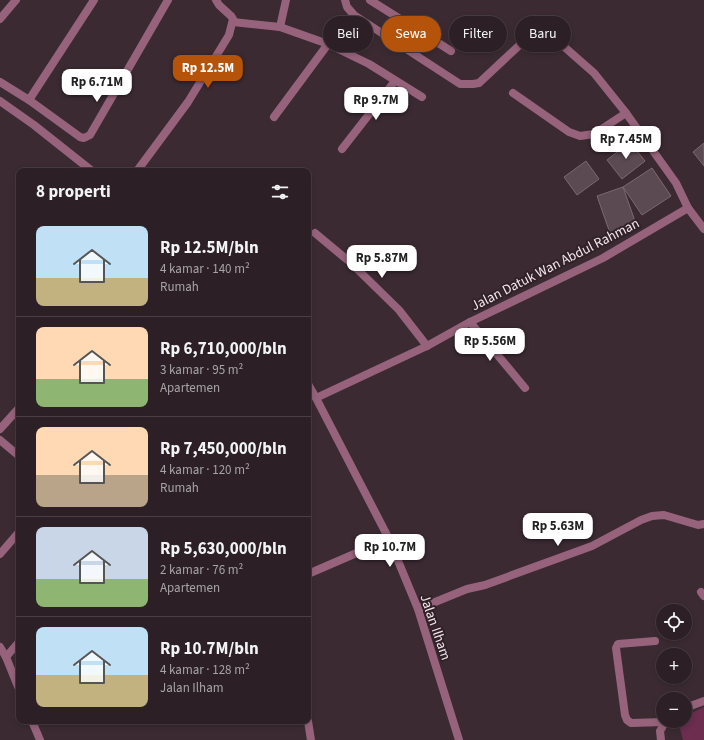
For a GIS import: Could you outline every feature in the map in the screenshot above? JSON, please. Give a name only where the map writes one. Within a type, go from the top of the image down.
[{"type":"street","points":[[0,20],[16,0]]},
{"type":"street","points":[[29,100],[94,0]]},
{"type":"street","points":[[0,82],[29,100],[80,137],[87,137],[90,135],[168,0]]},
{"type":"street","points":[[139,168],[188,102],[229,35],[233,22],[231,16],[219,5],[216,0]]},
{"type":"street","points":[[280,27],[286,0]]},
{"type":"street","points":[[345,0],[347,7],[354,14],[460,84],[479,83],[525,40],[539,32],[543,32],[554,37],[594,73],[626,112],[676,183],[688,208],[704,229]]},
{"type":"street","points":[[370,0],[449,50]]},
{"type":"street","points":[[233,22],[280,27],[323,42]]},
{"type":"street","points":[[274,117],[323,51]]},
{"type":"street","points":[[344,52],[369,64],[422,98]]},
{"type":"street","points":[[342,149],[395,81]]},
{"type":"street","points":[[513,93],[569,132],[580,136],[594,134],[626,112]]},
{"type":"street","points":[[0,101],[34,125],[88,168]]},
{"type":"street","name":"Jalan Datuk Wan Abdul Rahman","points":[[316,398],[427,346],[470,322],[603,258],[688,208]]},
{"type":"street","points":[[315,233],[351,263],[399,310],[427,346]]},
{"type":"street","points":[[470,322],[525,388]]},
{"type":"street","points":[[311,389],[316,398]]},
{"type":"street","name":"Jalan Ilham","points":[[316,398],[388,539],[418,609],[459,740]]},
{"type":"street","points":[[0,430],[16,411]]},
{"type":"street","points":[[0,440],[16,453]]},
{"type":"street","points":[[418,609],[467,589],[486,585],[592,546],[641,520],[652,516],[664,515],[698,525],[704,524]]},
{"type":"street","points":[[0,554],[16,535]]},
{"type":"street","points":[[311,573],[388,539]]},
{"type":"street","points":[[655,641],[618,644],[616,648],[625,715],[627,720],[631,723],[656,722]]},
{"type":"street","points":[[6,657],[16,645]]},
{"type":"street","points":[[0,647],[16,681]]},
{"type":"street","points":[[692,705],[704,701]]},
{"type":"street","points":[[33,724],[40,740]]},
{"type":"street","points":[[308,724],[311,740]]},
{"type":"street","points":[[661,740],[660,731],[662,728]]},
{"type":"shaded area","points":[[704,707],[704,740],[683,740],[680,728],[692,728],[692,713]]},
{"type":"building","points":[[630,142],[645,161],[622,179],[607,160]]},
{"type":"building","points":[[704,143],[704,166],[693,152]]},
{"type":"building","points":[[586,161],[599,179],[577,195],[564,177]]},
{"type":"building","points":[[652,168],[671,196],[642,215],[623,187]]},
{"type":"building","points":[[623,187],[636,224],[610,233],[597,196]]}]
